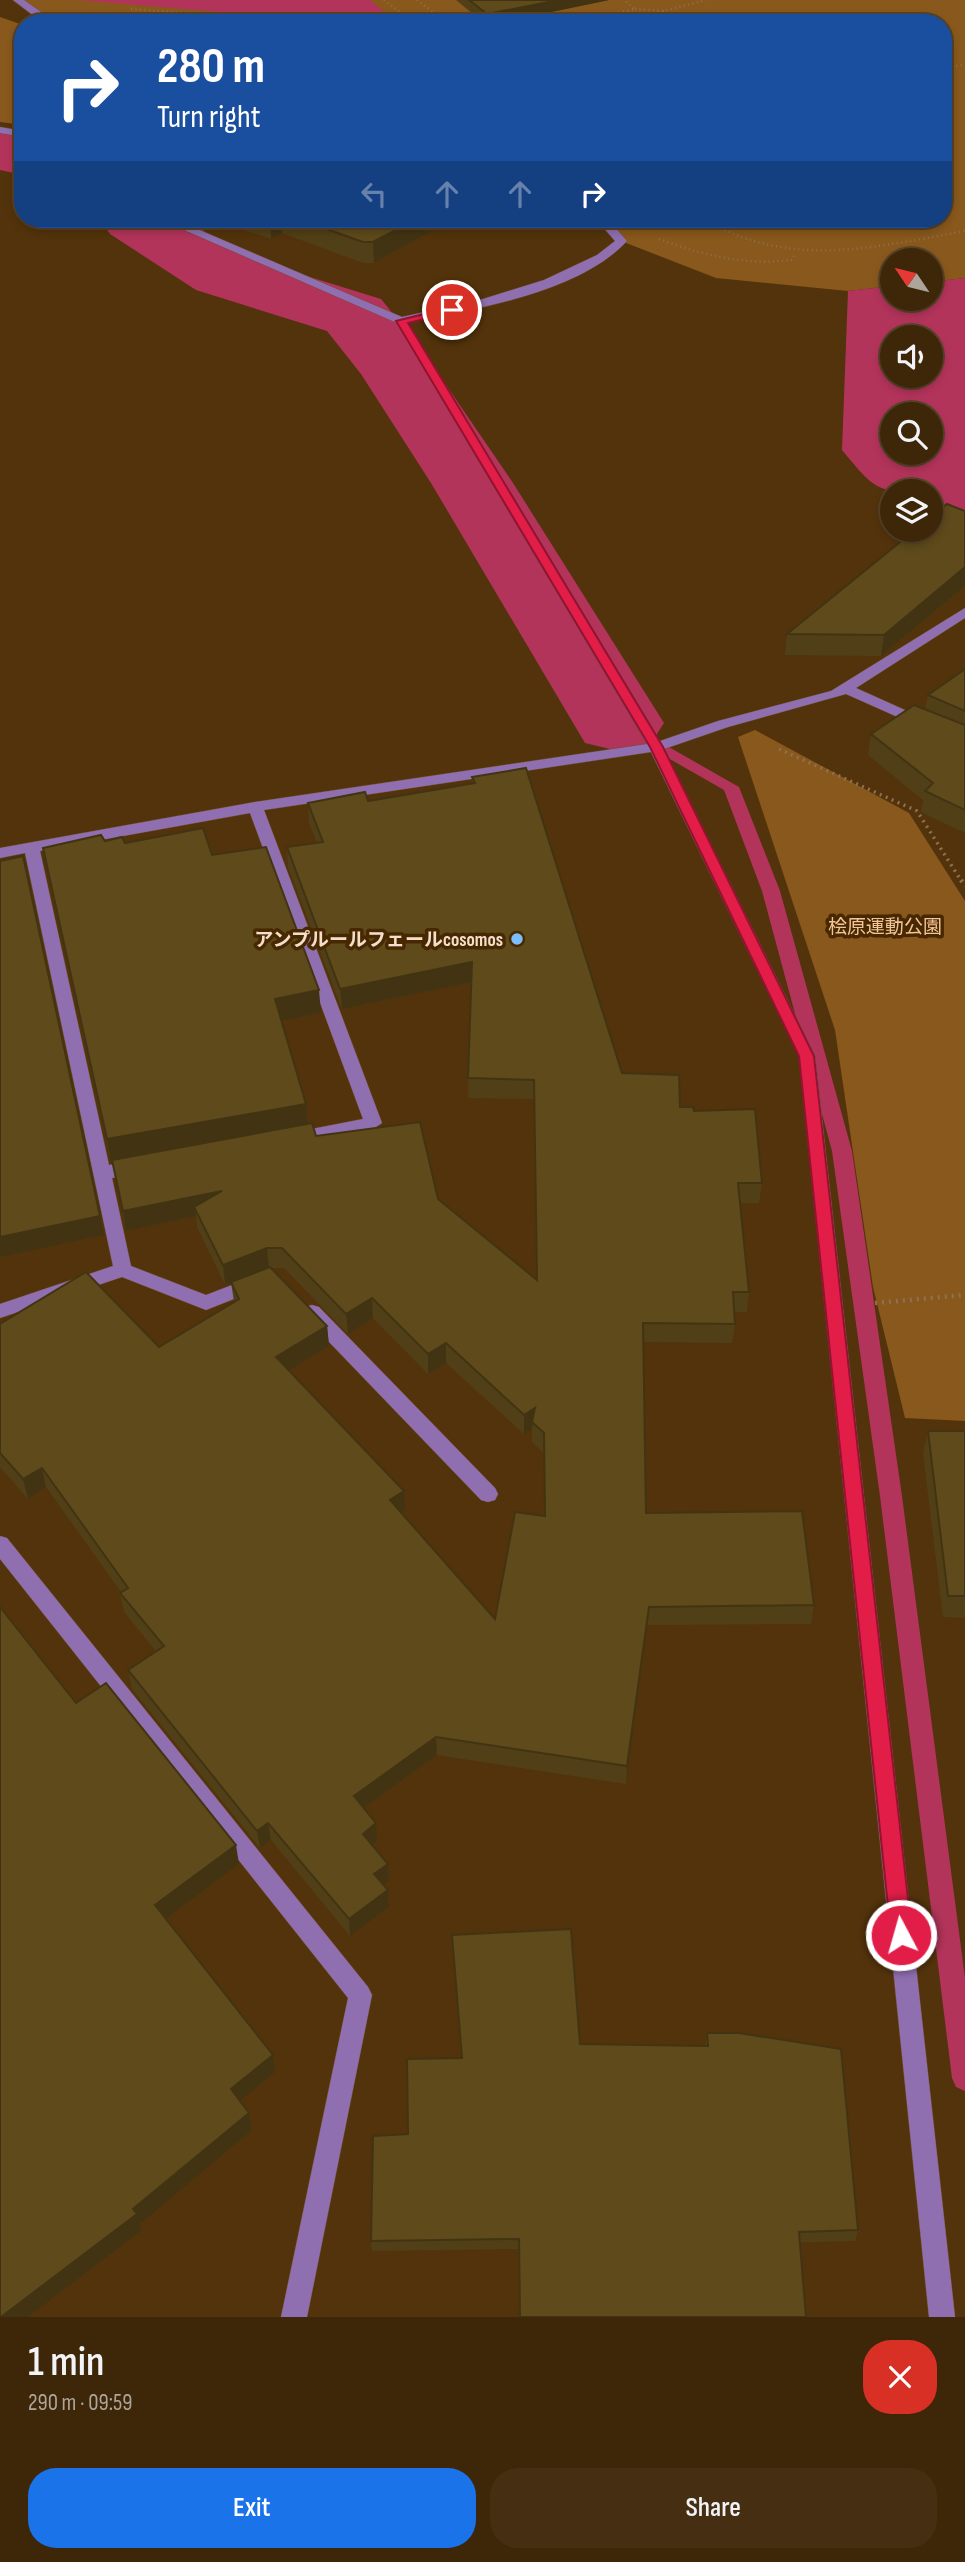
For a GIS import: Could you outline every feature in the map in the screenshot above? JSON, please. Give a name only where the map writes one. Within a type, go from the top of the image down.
[{"type":"street","points":[[18,0],[37,14]]},
{"type":"street","points":[[186,228],[401,321],[656,747],[807,1056],[942,2317]]},
{"type":"street","points":[[401,321],[478,304],[547,282],[607,255],[621,242],[609,228]]},
{"type":"street","points":[[0,853],[255,807],[656,747],[723,724],[836,694],[965,612]]},
{"type":"street","points":[[845,688],[965,743]]},
{"type":"street","points":[[255,807],[373,1123],[278,1140]]},
{"type":"street","points":[[30,847],[123,1270]]},
{"type":"street","points":[[102,1173],[156,1163]]},
{"type":"street","points":[[0,1311],[123,1270],[206,1303],[276,1275]]},
{"type":"street","points":[[295,1295],[488,1494]]},
{"type":"street","points":[[0,1544],[360,1995],[294,2317]]},
{"type":"path","points":[[384,0],[403,14]]},
{"type":"path","points":[[417,0],[436,14]]},
{"type":"path","points":[[624,0],[635,9]]},
{"type":"path","points":[[614,14],[635,9],[663,11],[706,0]]},
{"type":"path","points":[[130,9],[198,14]]},
{"type":"path","points":[[663,11],[667,14]]},
{"type":"path","points":[[716,228],[735,238],[794,253],[965,232]]},
{"type":"path","points":[[621,242],[650,243],[660,238],[688,250],[770,263],[792,260],[794,253]]},
{"type":"path","points":[[723,724],[917,811],[965,886]]},
{"type":"path","points":[[913,1298],[965,1296]]},
{"type":"green space","points":[[18,0],[965,0],[965,278],[943,281],[943,248],[880,248],[880,287],[848,291],[716,278],[621,241],[610,228],[952,228],[952,14],[37,14]]},
{"type":"green space","points":[[0,17],[14,22],[14,124],[0,122]]},
{"type":"green space","name":"桧原運動公園","points":[[755,730],[909,813],[965,901],[965,1421],[905,1418],[873,1287],[835,1030],[738,737]]},
{"type":"shaded area","points":[[77,0],[370,0],[386,14],[244,14]]},
{"type":"shaded area","points":[[965,278],[965,515],[943,507],[943,479],[880,479],[880,487],[871,482],[842,450],[848,291],[880,287],[880,312],[943,312],[943,281]]},
{"type":"building","points":[[469,0],[559,0],[487,14]]},
{"type":"building","points":[[323,228],[400,228],[373,242],[363,242]]},
{"type":"building","points":[[947,504],[965,511],[965,567],[884,635],[787,634],[900,542],[943,542],[943,507]]},
{"type":"building","points":[[965,669],[965,711],[928,695]]},
{"type":"building","points":[[914,705],[965,725],[965,810],[925,791],[933,783],[871,734]]},
{"type":"building","points":[[526,768],[622,1073],[679,1075],[680,1107],[693,1107],[694,1111],[755,1109],[762,1183],[738,1183],[749,1292],[733,1292],[735,1324],[643,1323],[646,1513],[802,1511],[814,1605],[649,1607],[627,1766],[436,1737],[354,1796],[376,1823],[363,1834],[388,1864],[374,1874],[388,1890],[349,1919],[268,1823],[257,1831],[128,1670],[164,1646],[120,1593],[128,1588],[42,1468],[23,1479],[0,1453],[0,1324],[86,1272],[159,1347],[239,1299],[231,1282],[270,1267],[327,1326],[276,1357],[404,1491],[390,1500],[495,1619],[515,1512],[545,1516],[544,1433],[532,1422],[535,1408],[524,1415],[446,1343],[428,1354],[372,1298],[346,1314],[282,1248],[267,1248],[223,1265],[194,1207],[222,1191],[123,1211],[112,1160],[312,1123],[316,1136],[420,1122],[438,1199],[537,1280],[534,1080],[468,1078],[472,962],[340,989],[287,847],[323,842],[308,803],[365,792],[368,801],[475,783],[472,777]]},
{"type":"building","points":[[203,828],[212,855],[266,847],[319,990],[275,999],[306,1104],[107,1139],[43,848],[101,835],[105,841],[122,837],[125,843]]},
{"type":"building","points":[[23,856],[100,1216],[0,1237],[0,861]]},
{"type":"building","points":[[928,1431],[965,1431],[965,1596],[948,1596]]},
{"type":"building","points":[[0,1607],[76,1703],[106,1683],[236,1845],[155,1905],[273,2055],[231,2089],[249,2113],[133,2209],[137,2214],[1,2317],[0,2317]]},
{"type":"building","points":[[571,1929],[580,2044],[708,2046],[707,2033],[739,2033],[841,2049],[858,2230],[799,2232],[806,2317],[520,2317],[519,2239],[371,2241],[373,2136],[408,2134],[407,2059],[462,2058],[452,1935]]},
{"type":"waterway","points":[[0,150],[14,153]]},
{"type":"waterway","points":[[149,228],[222,274],[354,315],[393,363],[472,483],[618,723]]},
{"type":"waterway","points":[[618,723],[731,787],[771,891],[842,1151],[891,1496],[965,2078]]},
{"type":"place","name":"アンプルールフェールcosomos","points":[[517,939]]},
{"type":"route","points":[[452,310],[401,321],[656,747],[807,1056],[901,1935]]}]
